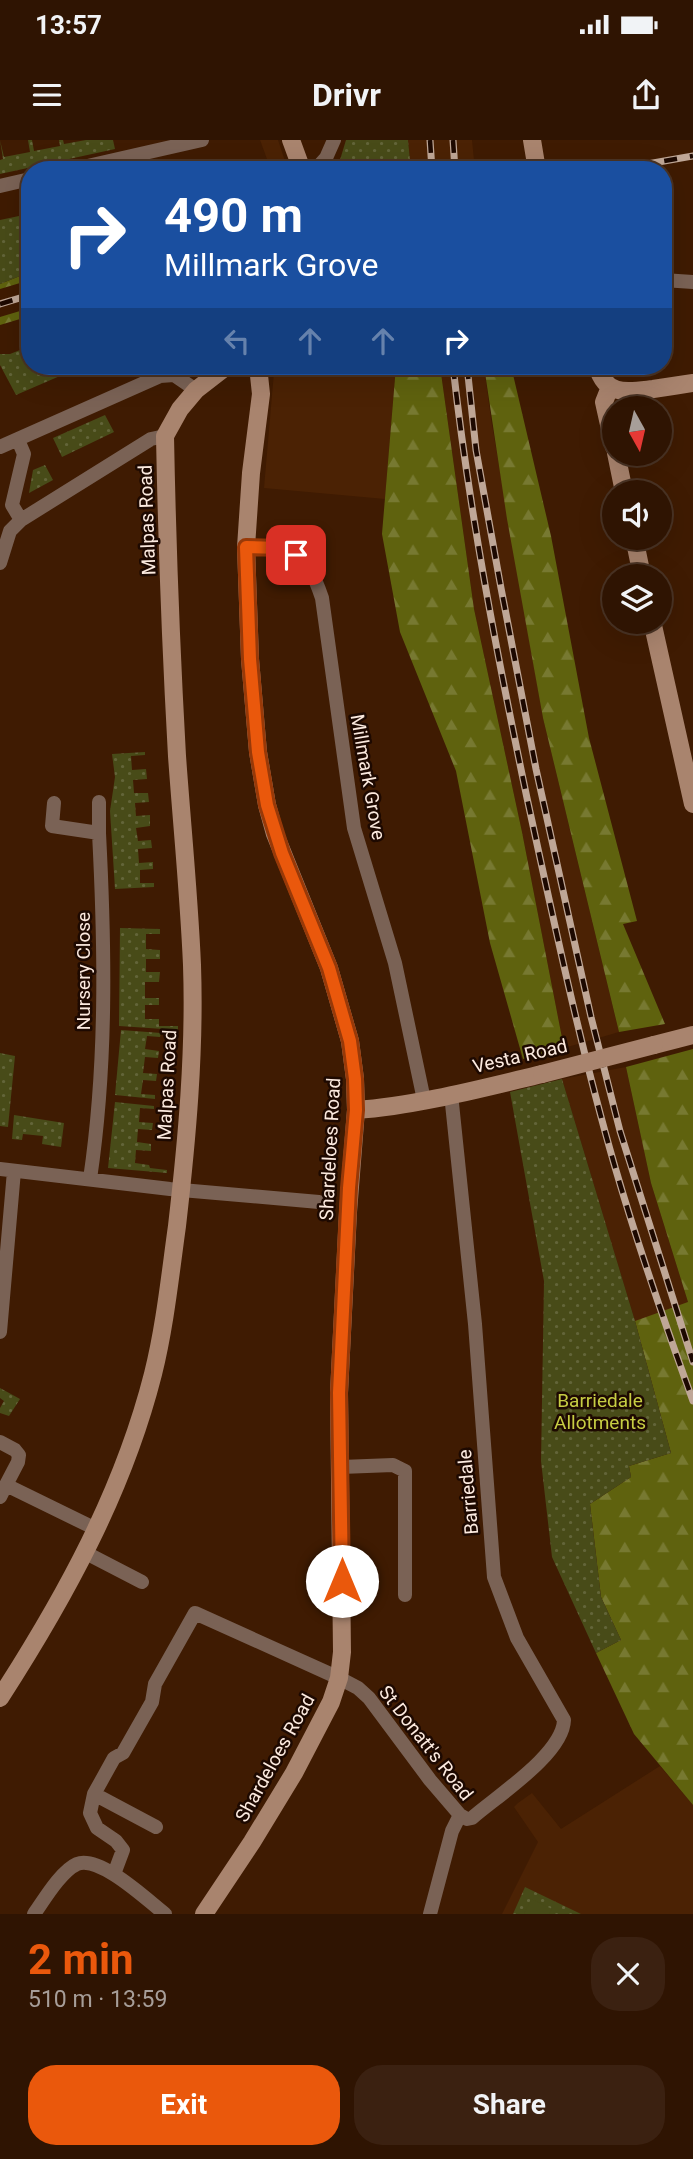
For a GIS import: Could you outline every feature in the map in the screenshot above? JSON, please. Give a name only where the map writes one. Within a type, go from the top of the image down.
[{"type":"street","points":[[104,161],[167,144],[202,140]]},
{"type":"street","points":[[291,140],[305,161]]},
{"type":"street","points":[[319,161],[331,150],[334,140]]},
{"type":"street","points":[[532,140],[536,161]]},
{"type":"street","points":[[0,186],[21,181]]},
{"type":"street","points":[[672,281],[693,282]]},
{"type":"street","points":[[0,447],[160,376],[174,375],[196,390]]},
{"type":"street","points":[[0,563],[10,531],[21,520],[151,439],[165,436],[180,409],[196,390],[215,375]]},
{"type":"street","name":"Shardeloes Road","points":[[204,1914],[253,1843],[294,1773],[331,1702],[339,1678],[342,1652],[339,1393],[349,1188],[356,1110],[354,1061],[329,968],[282,853],[267,805],[258,752],[251,672],[246,547],[251,473],[261,394],[259,375]]},
{"type":"street","points":[[601,375],[610,387],[625,393],[693,383]]},
{"type":"street","points":[[606,396],[610,387]]},
{"type":"street","name":"Malpas Road","points":[[0,1698],[56,1608],[86,1553],[134,1437],[153,1374],[168,1296],[181,1190],[192,1055],[192,969],[173,674],[165,436]]},
{"type":"street","points":[[18,440],[24,454],[12,506],[21,520]]},
{"type":"street","name":"Millmark Grove","points":[[246,547],[280,548],[296,555],[307,565],[322,598],[354,828],[394,963],[424,1100]]},
{"type":"street","points":[[655,634],[693,804]]},
{"type":"street","name":"Nursery Close","points":[[90,1179],[98,1126],[103,1046],[99,802]]},
{"type":"street","points":[[54,803],[52,826],[99,833]]},
{"type":"street","name":"Vesta Road","points":[[356,1110],[424,1100],[541,1074],[693,1035]]},
{"type":"street","name":"Barriedale","points":[[451,1094],[475,1324],[494,1577],[517,1638],[564,1720],[560,1737],[529,1772],[472,1818],[467,1819],[460,1815]]},
{"type":"street","points":[[0,1332],[7,1170],[181,1190],[319,1202]]},
{"type":"street","points":[[0,1442],[19,1455],[3,1491],[96,1529]]},
{"type":"street","points":[[341,1466],[393,1465],[405,1471],[405,1595]]},
{"type":"street","points":[[86,1553],[142,1582]]},
{"type":"street","name":"St Donatt's Road","points":[[94,1794],[114,1758],[123,1753],[152,1702],[155,1684],[195,1613],[339,1678],[358,1688],[369,1698],[460,1815],[452,1831],[430,1914]]},
{"type":"street","points":[[114,1874],[122,1850],[116,1841],[97,1828],[90,1813],[94,1794],[156,1827]]},
{"type":"street","points":[[34,1914],[64,1874],[78,1863],[96,1864],[114,1874],[165,1914]]},
{"type":"shaded area","points":[[260,140],[278,140],[285,161],[268,161]]},
{"type":"shaded area","points":[[408,140],[472,140],[474,161],[410,161]]},
{"type":"shaded area","points":[[274,375],[395,375],[385,499],[264,488]]},
{"type":"shaded area","points":[[441,375],[485,375],[543,718],[619,1032],[564,1048],[522,832],[474,609]]},
{"type":"shaded area","points":[[626,1067],[651,1183],[688,1302],[693,1467],[635,1321],[562,1079]]},
{"type":"shaded area","points":[[660,1766],[693,1805],[693,1914],[502,1914],[538,1842],[514,1807],[518,1803],[532,1793],[561,1829]]},
{"type":"green space","points":[[0,140],[4,157],[30,152],[28,140],[32,140],[34,151],[60,146],[59,140],[63,140],[64,144],[86,140],[113,140],[115,149],[60,161],[21,161],[21,169],[0,174],[0,160],[3,159]]},
{"type":"green space","points":[[346,140],[408,140],[410,161],[340,161]]},
{"type":"green space","points":[[19,216],[21,276],[0,284],[0,220]]},
{"type":"green space","points":[[21,276],[21,283],[0,289],[0,284]]},
{"type":"green space","points":[[21,311],[21,319],[0,325],[0,317]]},
{"type":"green space","points":[[21,350],[21,375],[62,375],[16,395],[0,365],[0,354]]},
{"type":"green space","points":[[395,375],[441,375],[474,609],[522,832],[564,1048],[523,1059],[490,943],[456,771],[400,632],[382,534]]},
{"type":"green space","points":[[485,375],[513,375],[551,536],[589,738],[637,921],[623,924],[665,1024],[619,1032],[543,718],[507,519]]},
{"type":"green space","points":[[105,415],[114,432],[62,457],[53,438]]},
{"type":"green space","points":[[45,465],[53,480],[29,493],[33,470]]},
{"type":"green space","points":[[145,752],[145,755],[131,756],[132,770],[146,769],[147,779],[133,780],[134,793],[148,793],[149,802],[135,803],[136,816],[150,815],[150,826],[136,828],[138,841],[151,840],[152,848],[138,849],[139,863],[153,862],[153,869],[140,870],[140,883],[154,883],[154,887],[115,889],[110,811],[115,777],[112,754]]},
{"type":"green space","points":[[120,928],[160,929],[160,934],[146,934],[146,949],[160,950],[160,959],[146,959],[146,972],[160,972],[159,982],[145,982],[145,998],[159,998],[159,1005],[145,1005],[145,1019],[159,1019],[159,1026],[178,1026],[178,1030],[119,1026]]},
{"type":"green space","points":[[121,1030],[161,1033],[160,1037],[147,1036],[145,1049],[159,1051],[158,1058],[145,1057],[143,1073],[157,1074],[156,1081],[143,1080],[141,1094],[155,1095],[155,1099],[115,1095]]},
{"type":"green space","points":[[693,1049],[693,1805],[634,1734],[596,1653],[621,1640],[601,1597],[590,1504],[631,1477],[629,1466],[671,1453],[635,1321],[688,1302],[651,1183],[626,1067]]},
{"type":"green space","points":[[0,1053],[15,1056],[8,1127],[0,1126]]},
{"type":"green space","name":"Barriedale Allotments","points":[[562,1079],[635,1321],[671,1453],[629,1466],[631,1477],[590,1504],[601,1597],[621,1640],[596,1653],[552,1557],[541,1461],[544,1281],[510,1092]]},
{"type":"green space","points":[[115,1102],[154,1106],[154,1109],[140,1108],[139,1122],[153,1123],[152,1130],[138,1129],[137,1142],[151,1144],[151,1151],[136,1150],[135,1163],[167,1170],[167,1173],[108,1168]]},
{"type":"green space","points":[[14,1115],[64,1123],[61,1147],[42,1144],[43,1136],[23,1134],[22,1140],[12,1139]]},
{"type":"green space","points":[[0,1388],[20,1399],[9,1416],[0,1413],[4,1401],[0,1398]]},
{"type":"green space","points":[[525,1887],[581,1914],[513,1914]]},
{"type":"green space","points":[[531,1899],[552,1909],[549,1914],[524,1914]]},
{"type":"railway","points":[[430,140],[431,161]]},
{"type":"railway","points":[[453,140],[454,161]]},
{"type":"railway","points":[[664,161],[693,156]]},
{"type":"railway","points":[[0,304],[21,298]]},
{"type":"railway","points":[[454,375],[467,475],[495,637],[568,984],[590,1076],[624,1197],[693,1401]]},
{"type":"railway","points":[[468,375],[476,450],[501,588],[536,769],[591,1017],[620,1131],[693,1362]]},
{"type":"route","points":[[296,555],[280,548],[246,547],[247,606],[258,752],[267,805],[282,853],[329,968],[354,1061],[356,1110],[349,1188],[339,1393],[342,1581]]}]
